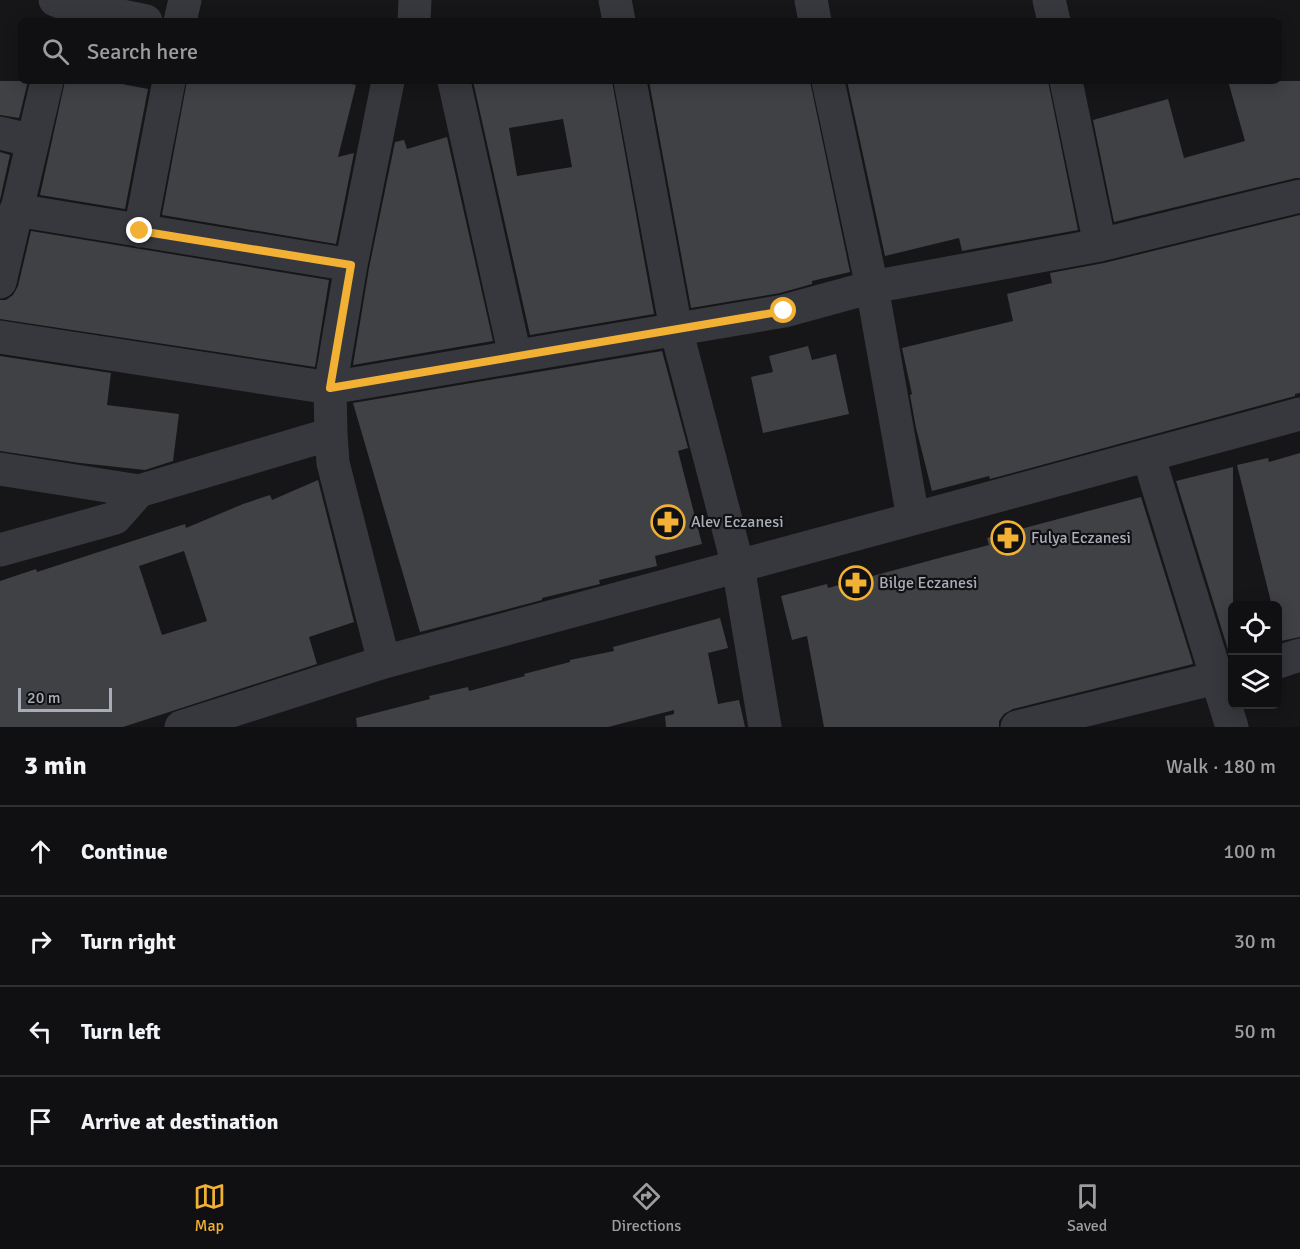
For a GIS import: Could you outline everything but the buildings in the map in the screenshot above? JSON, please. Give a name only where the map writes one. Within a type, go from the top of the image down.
[{"type":"street","points":[[181,18],[185,0]]},
{"type":"street","points":[[414,18],[415,0]]},
{"type":"street","points":[[615,0],[618,18]]},
{"type":"street","points":[[811,0],[814,18]]},
{"type":"street","points":[[1049,0],[1053,18]]},
{"type":"street","points":[[60,8],[126,18]]},
{"type":"street","points":[[0,282],[46,84]]},
{"type":"street","points":[[140,231],[168,84]]},
{"type":"street","points":[[384,662],[333,463],[330,388],[351,265],[387,84]]},
{"type":"street","points":[[455,84],[515,356]]},
{"type":"street","points":[[631,84],[676,329],[738,566],[765,727]]},
{"type":"street","points":[[829,84],[872,287],[914,518]]},
{"type":"street","points":[[1067,84],[1100,245]]},
{"type":"street","points":[[0,133],[33,141]]},
{"type":"street","points":[[0,337],[330,388],[784,311],[872,287],[1100,245],[1300,196]]},
{"type":"street","points":[[16,210],[351,265]]},
{"type":"street","points":[[200,724],[384,662],[1300,414]]},
{"type":"street","points":[[0,469],[139,491],[331,434]]},
{"type":"street","points":[[1148,455],[1224,676],[1232,727]]},
{"type":"street","points":[[0,550],[115,519],[139,491]]},
{"type":"street","points":[[1282,661],[1300,655]]},
{"type":"street","points":[[1023,726],[1224,676]]},
{"type":"place","name":"Alev Eczanesi","points":[[668,522]]},
{"type":"place","name":"Fulya Eczanesi","points":[[1008,538]]},
{"type":"place","name":"Bilge Eczanesi","points":[[856,583]]},
{"type":"route","points":[[140,231],[351,265],[330,388],[784,311]]}]
